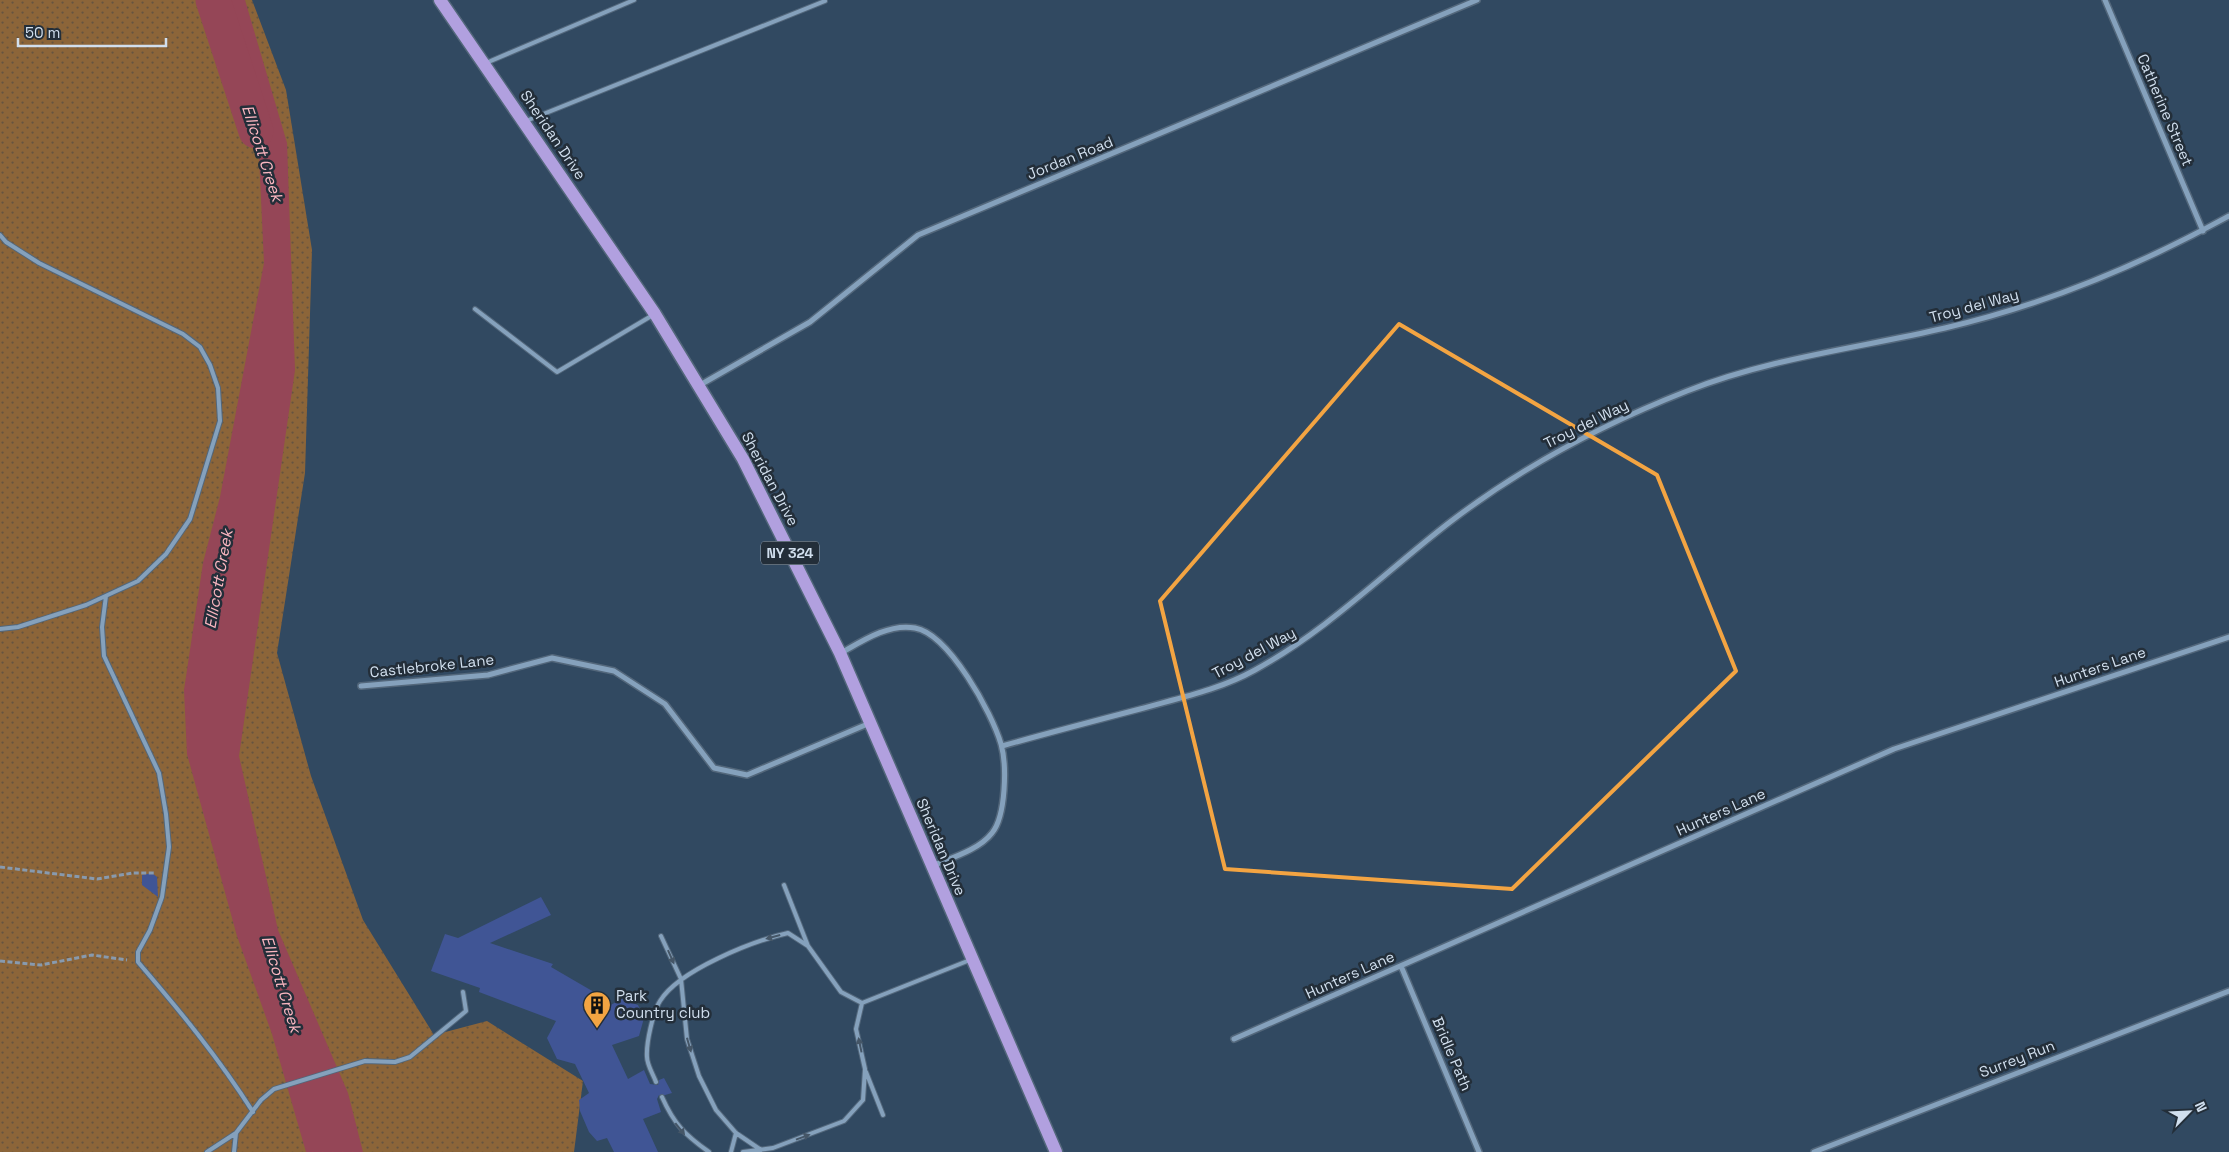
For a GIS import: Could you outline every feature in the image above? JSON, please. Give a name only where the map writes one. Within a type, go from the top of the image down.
[{"type":"main road","name":"Sheridan Drive","points":[[440,0],[654,314],[743,459],[840,653],[1056,1152]]},
{"type":"street","name":"Jordan Road","points":[[699,385],[810,322],[918,235],[1477,0]]},
{"type":"street","name":"Catherine Street","points":[[2105,0],[2203,231]]},
{"type":"street","name":"Troy del Way","points":[[1002,746],[1213,690],[1254,670],[1307,638],[1453,520],[1521,473],[1577,440],[1689,390],[1751,370],[1814,354],[1848,349],[1949,327],[2016,308],[2114,272],[2203,231],[2229,216]]},
{"type":"street","points":[[840,653],[869,637],[894,628],[916,628],[937,639],[958,663],[984,702],[1002,746],[1004,794],[1000,818],[992,833],[977,846],[932,866]]},
{"type":"street","name":"Hunters Lane","points":[[1234,1039],[1894,749],[2229,637]]},
{"type":"street","name":"Castlebroke Lane","points":[[361,686],[488,675],[552,658],[614,670],[665,704],[714,768],[747,775],[870,723]]},
{"type":"street","name":"Bridle Path","points":[[1401,966],[1479,1152]]},
{"type":"street","name":"Surrey Run","points":[[1814,1152],[2229,991]]},
{"type":"lane","points":[[484,64],[634,0]]},
{"type":"lane","points":[[524,122],[825,0]]},
{"type":"lane","points":[[0,235],[6,242],[47,267],[183,334],[200,347],[210,365],[218,388],[220,421],[190,519],[166,554],[138,581],[86,605],[27,624],[0,629]]},
{"type":"lane","points":[[475,309],[557,372],[654,314]]},
{"type":"lane","points":[[106,596],[102,627],[104,656],[159,773],[169,847],[162,897],[150,930],[138,952],[138,962],[211,1049],[253,1112]]},
{"type":"lane","points":[[784,885],[808,946],[841,992],[862,1003],[972,959]]},
{"type":"lane","points":[[656,1082],[647,1058],[650,1032],[660,1001],[681,979],[703,966],[768,938],[788,933],[808,946]]},
{"type":"lane","points":[[661,936],[681,979],[687,1039],[699,1076],[716,1110],[736,1133],[758,1151]]},
{"type":"lane","points":[[207,1152],[236,1134],[261,1100],[274,1089],[366,1061],[394,1062],[410,1057],[466,1011],[463,992]]},
{"type":"lane","points":[[862,1003],[856,1030],[865,1070],[883,1115]]},
{"type":"lane","points":[[743,1152],[773,1148],[844,1121],[863,1100],[865,1070]]},
{"type":"lane","points":[[662,1097],[671,1118],[687,1137],[709,1152]]},
{"type":"lane","points":[[732,1152],[736,1133]]},
{"type":"lane","points":[[234,1152],[236,1134]]},
{"type":"path","points":[[0,867],[96,880],[133,873],[165,874]]},
{"type":"path","points":[[0,961],[41,965],[92,955],[138,962]]},
{"type":"highlighted area","points":[[1399,324],[1657,475],[1736,671],[1512,889],[1225,869],[1160,601]]},
{"type":"shaded area","points":[[0,0],[252,0],[286,90],[312,250],[305,473],[277,653],[311,776],[363,920],[434,1035],[487,1021],[583,1081],[574,1152],[0,1152]]},
{"type":"water","points":[[220,0],[245,0],[287,143],[295,370],[239,756],[278,930],[348,1093],[363,1152],[306,1152],[272,1034],[237,936],[187,754],[184,690],[203,563],[220,497],[264,263],[259,156]]},
{"type":"building","points":[[152,873],[157,877],[158,897],[142,885],[142,875]]},
{"type":"building","name":"Park Country club","points":[[541,897],[551,915],[490,943],[553,964],[551,967],[594,992],[599,1011],[622,999],[638,1005],[644,1018],[639,1036],[612,1045],[628,1079],[644,1070],[650,1084],[658,1085],[659,1080],[664,1078],[672,1093],[659,1095],[657,1099],[661,1112],[643,1119],[658,1152],[614,1152],[607,1138],[597,1141],[589,1132],[580,1111],[579,1100],[589,1093],[575,1064],[557,1059],[547,1038],[556,1021],[479,992],[480,988],[431,971],[445,934],[458,938]]},
{"type":"waterway","name":"Ellicott Creek","points":[[213,0],[256,131]]},
{"type":"place","name":"Park Country club","points":[[597,1029]]}]
